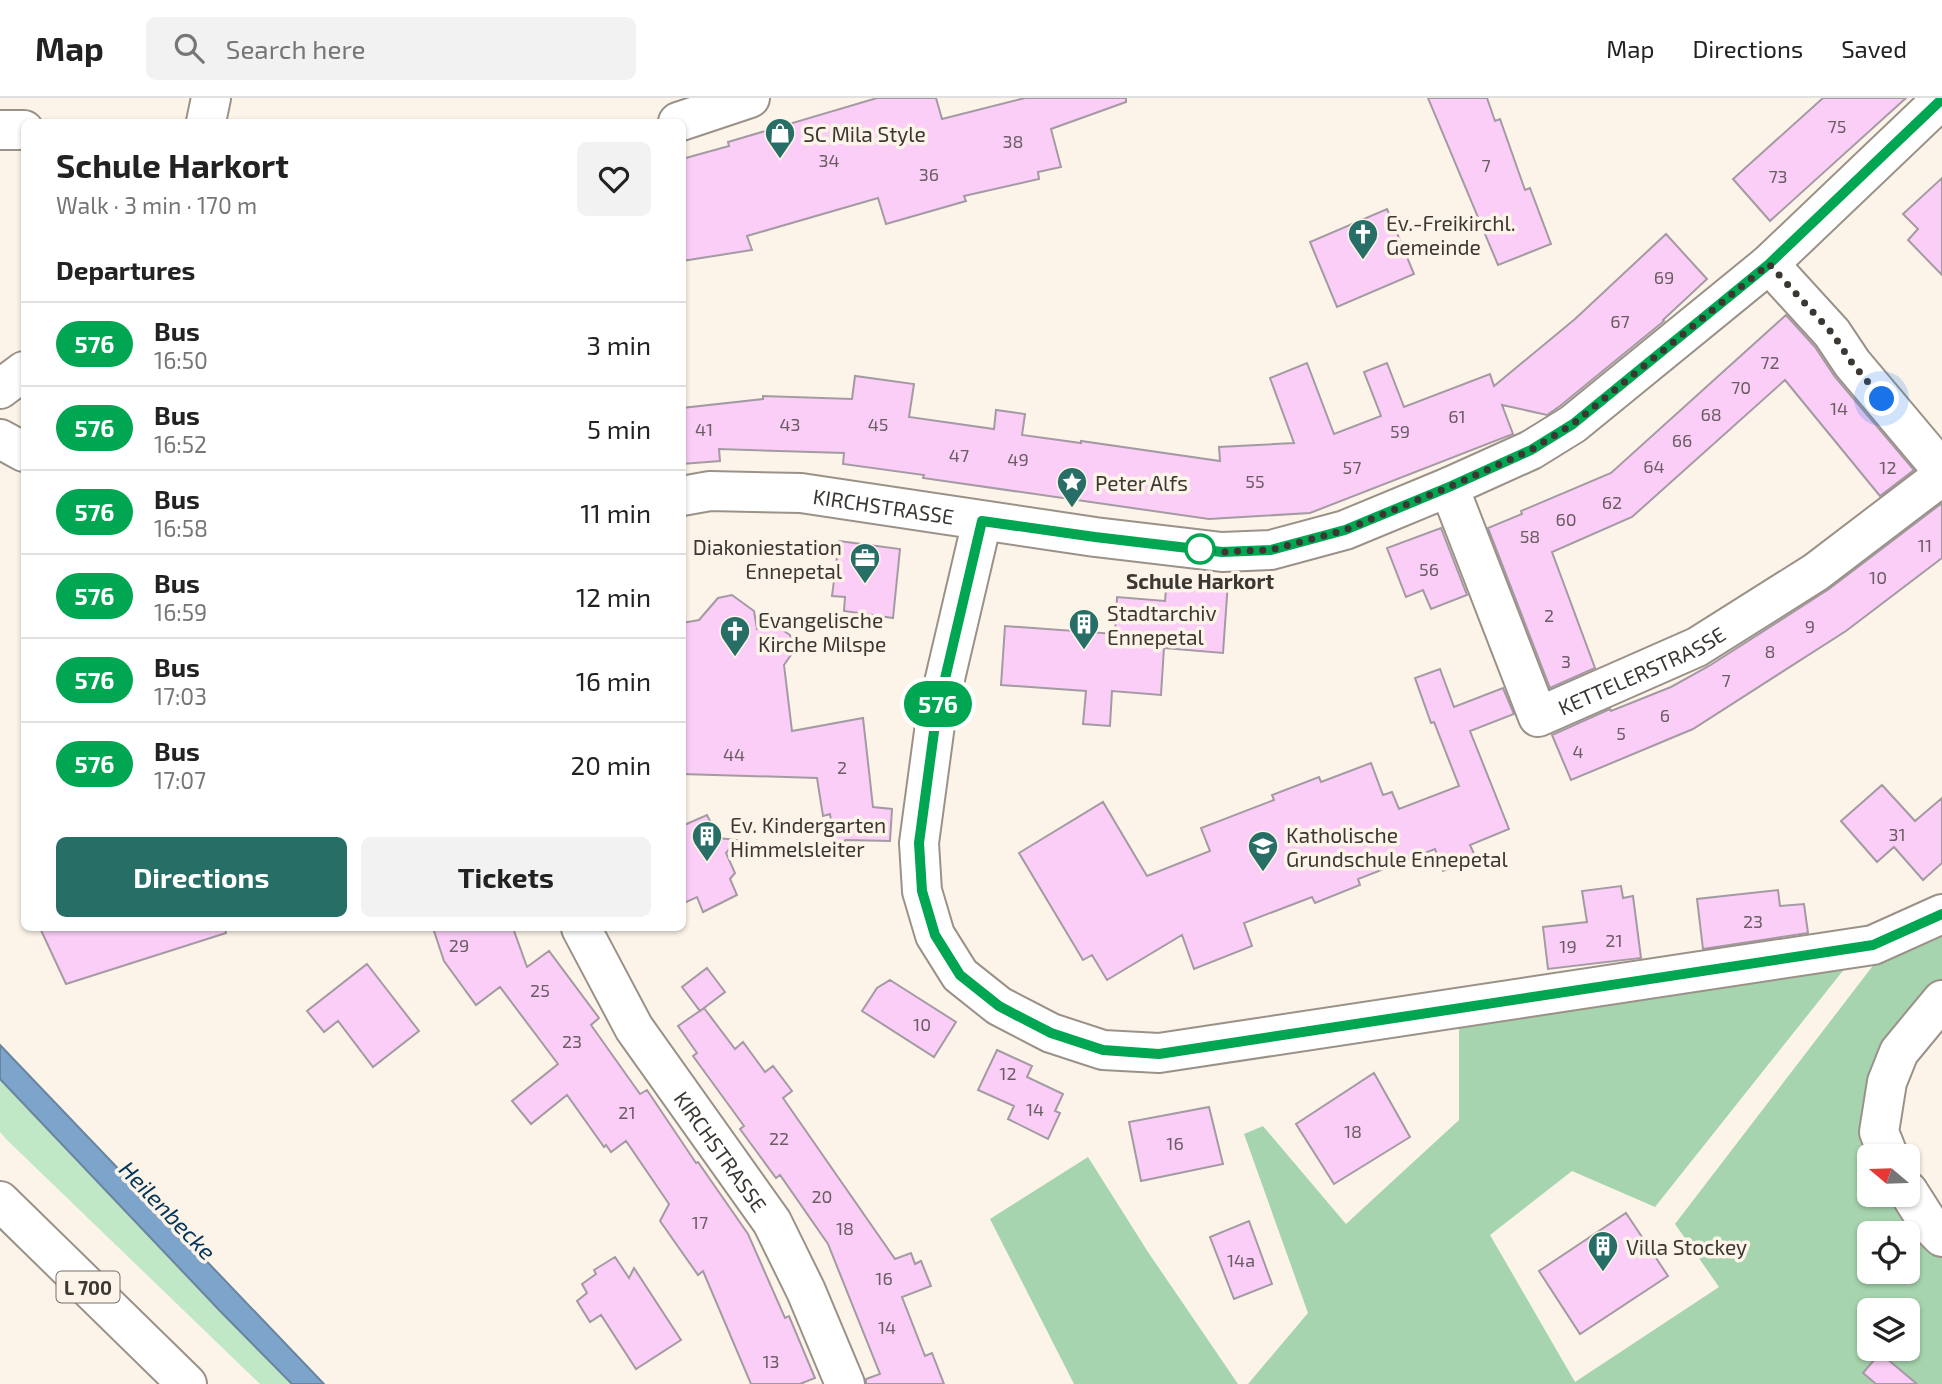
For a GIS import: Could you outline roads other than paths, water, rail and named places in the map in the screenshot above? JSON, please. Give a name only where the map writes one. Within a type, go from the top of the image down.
[{"type":"street","points":[[207,119],[211,98]]},
{"type":"street","points":[[686,119],[750,98]]},
{"type":"street","name":"KIRCHSTRASSE","points":[[686,495],[710,491],[801,493],[1095,537],[1222,552],[1271,550],[1345,530],[1531,450],[1573,424],[1769,264],[1942,99]]},
{"type":"street","points":[[0,130],[21,130]]},
{"type":"street","name":"KETTELERSTRASSE","points":[[1449,487],[1538,717],[1697,648],[1816,572],[1942,473],[1852,363],[1832,333],[1769,264]]},
{"type":"street","points":[[0,389],[21,373]]},
{"type":"street","points":[[0,439],[21,450]]},
{"type":"street","points":[[982,521],[936,717],[919,843],[922,891],[935,935],[960,975],[999,1006],[1051,1033],[1103,1050],[1159,1054],[1873,945],[1942,914]]},
{"type":"street","name":"KIRCHSTRASSE","points":[[583,931],[634,1028],[772,1222],[806,1291],[845,1384]]},
{"type":"street","points":[[1884,1144],[1879,1132],[1887,1082],[1899,1052],[1942,1000]]},
{"type":"street","name":"L 700","points":[[0,1201],[187,1384]]},
{"type":"street","points":[[1919,1208],[1942,1237]]},
{"type":"water","points":[[0,1045],[324,1384],[292,1384],[221,1312],[0,1079]]},
{"type":"place","name":"SC Mila Style","points":[[780,160]]},
{"type":"place","name":"Ev.-Freikirchl. Gemeinde","points":[[1363,261]]},
{"type":"place","name":"Peter Alfs","points":[[1072,509]]},
{"type":"place","name":"Schule Harkort","points":[[1200,549]]},
{"type":"place","name":"Diakoniestation Ennepetal","points":[[865,585]]},
{"type":"place","name":"Stadtarchiv Ennepetal","points":[[1084,651]]},
{"type":"place","name":"Evangelische Kirche Milspe","points":[[735,658]]},
{"type":"place","name":"Ev. Kindergarten Himmelsleiter","points":[[707,863]]},
{"type":"place","name":"Katholische Grundschule Ennepetal","points":[[1263,873]]},
{"type":"place","name":"Villa Stockey","points":[[1603,1273]]},
{"type":"water label","name":"Heilenbecke","points":[[168,1210]]}]
